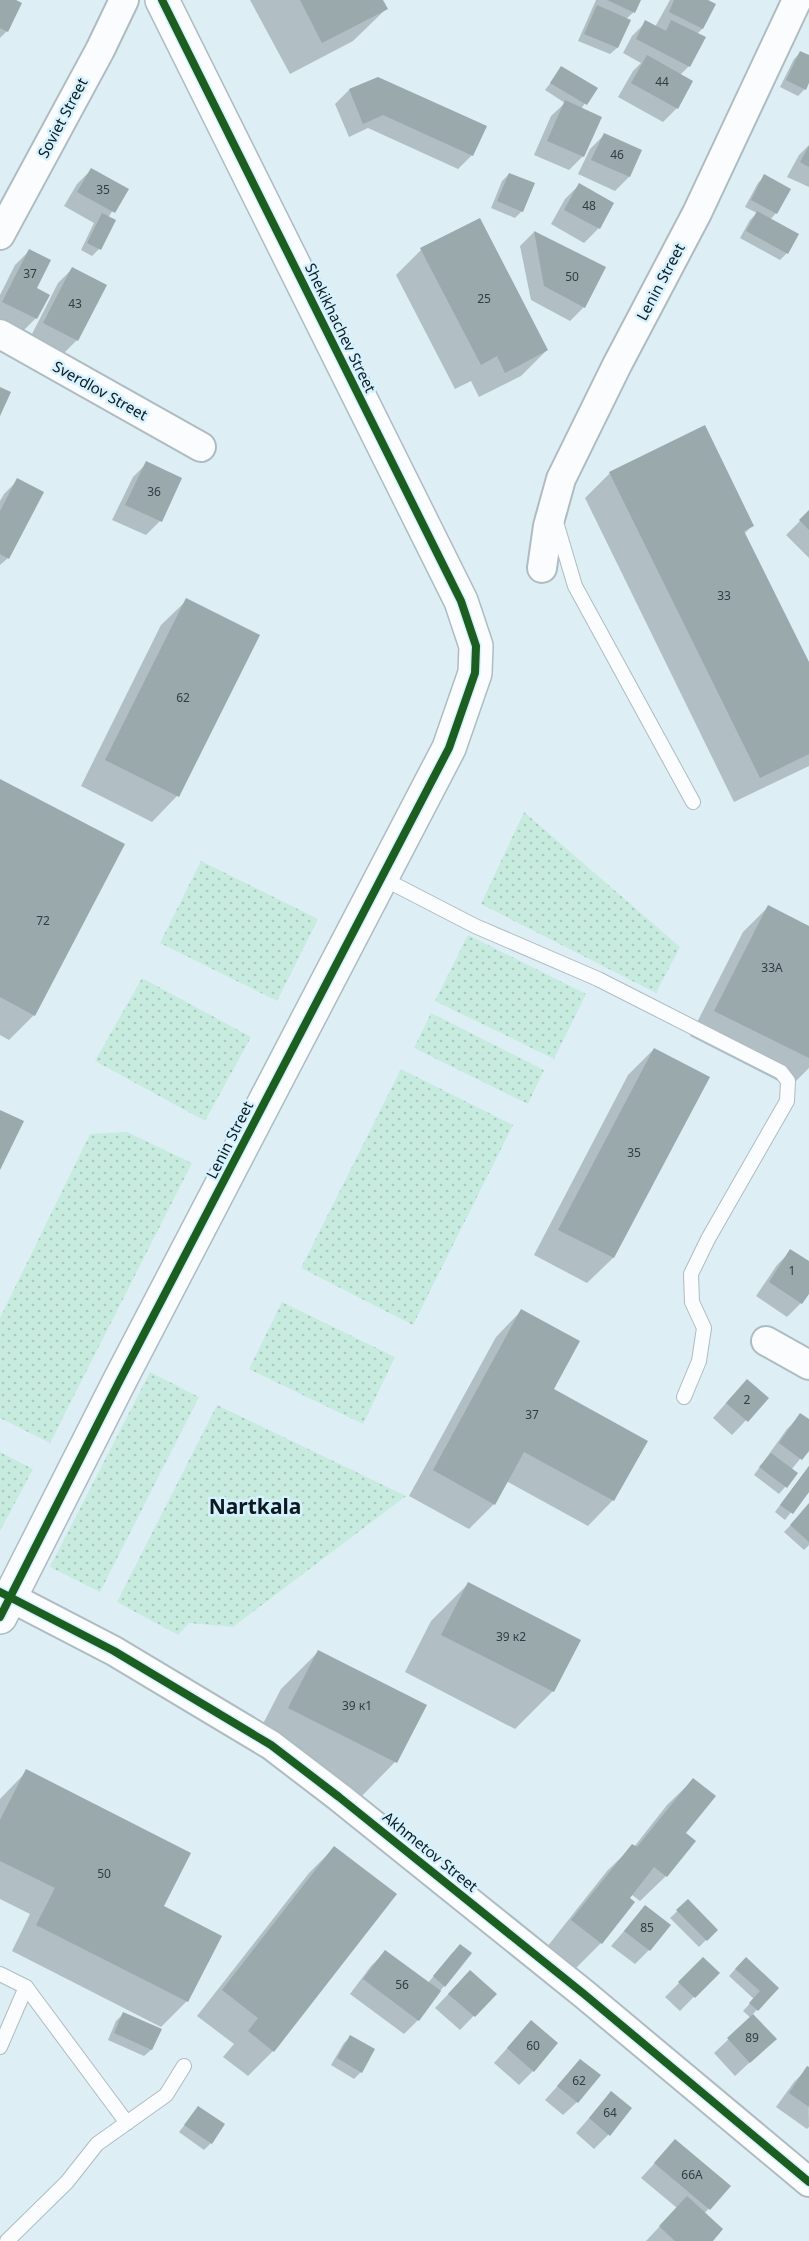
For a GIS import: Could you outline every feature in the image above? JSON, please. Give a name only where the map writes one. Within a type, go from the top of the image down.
[{"type":"street","name":"Soviet Street","points":[[0,235],[100,50],[124,0]]},
{"type":"street","name":"Shekikhachev Street","points":[[162,0],[461,601],[476,646],[475,673]]},
{"type":"street","name":"Lenin Street","points":[[542,568],[552,509],[561,479],[617,365],[697,213],[797,0]]},
{"type":"street","name":"Sverdlov Street","points":[[0,334],[201,447]]},
{"type":"street","name":"Lenin Street","points":[[3,1602],[449,748],[475,673]]},
{"type":"street","points":[[766,1341],[809,1365]]},
{"type":"street","name":"Akhmetov Street","points":[[3,1602],[114,1651],[271,1745],[584,1994],[809,2182]]},
{"type":"lane","points":[[552,509],[575,586],[693,802]]},
{"type":"lane","points":[[382,878],[476,926],[598,979],[781,1072],[788,1081],[787,1101],[708,1239],[691,1274],[692,1302],[704,1328],[699,1361],[684,1397]]},
{"type":"lane","points":[[0,1974],[26,1987],[127,2123]]},
{"type":"lane","points":[[0,2047],[26,1987]]},
{"type":"lane","points":[[7,2241],[67,2182],[97,2144],[166,2096],[184,2066]]},
{"type":"green space","points":[[524,812],[680,947],[656,993],[481,904]]},
{"type":"green space","points":[[201,861],[318,919],[277,1001],[160,943]]},
{"type":"green space","points":[[468,935],[586,994],[554,1059],[435,1001]]},
{"type":"green space","points":[[142,978],[251,1037],[205,1121],[95,1061]]},
{"type":"green space","points":[[431,1013],[544,1070],[528,1104],[414,1048]]},
{"type":"green space","points":[[401,1069],[513,1125],[413,1325],[301,1268]]},
{"type":"green space","points":[[127,1132],[192,1163],[50,1443],[0,1418],[0,1318],[90,1134]]},
{"type":"green space","points":[[282,1302],[395,1357],[363,1424],[249,1369]]},
{"type":"green space","points":[[150,1372],[199,1397],[100,1592],[50,1567]]},
{"type":"green space","points":[[217,1405],[406,1496],[233,1627],[189,1623],[178,1635],[117,1602]]},
{"type":"green space","points":[[0,1452],[33,1469],[0,1531]]},
{"type":"building","points":[[0,0],[16,0],[22,3],[8,32],[0,28]]},
{"type":"building","points":[[300,0],[383,0],[388,9],[322,43]]},
{"type":"building","points":[[607,0],[641,0],[635,13]]},
{"type":"building","points":[[674,0],[708,0],[716,4],[703,29],[669,12]]},
{"type":"building","points":[[597,5],[631,20],[618,48],[584,34]]},
{"type":"building","points":[[645,20],[666,31],[671,20],[706,37],[690,67],[636,39]]},
{"type":"building","points":[[800,51],[809,55],[809,83],[806,90],[786,80]]},
{"type":"building","points":[[647,55],[693,81],[678,109],[631,83]]},
{"type":"building","points":[[561,66],[598,88],[587,105],[550,83]]},
{"type":"building","points":[[378,77],[487,126],[473,156],[383,115],[363,124],[349,89]]},
{"type":"building","points":[[565,100],[602,117],[584,157],[547,141]]},
{"type":"building","points":[[604,133],[642,150],[630,177],[591,160]]},
{"type":"building","points":[[809,146],[809,167],[800,162]]},
{"type":"building","points":[[91,168],[129,189],[115,213],[77,192]]},
{"type":"building","points":[[509,173],[535,183],[523,212],[497,201]]},
{"type":"building","points":[[764,174],[791,189],[777,214],[751,200]]},
{"type":"building","points":[[579,183],[614,203],[600,229],[564,210]]},
{"type":"building","points":[[757,211],[799,234],[788,254],[746,231]]},
{"type":"building","points":[[102,213],[116,220],[101,250],[87,243]]},
{"type":"building","points":[[480,218],[548,350],[505,373],[497,356],[481,365],[420,248]]},
{"type":"building","points":[[534,231],[606,267],[585,308],[544,286]]},
{"type":"building","points":[[29,249],[51,260],[37,288],[50,295],[37,319],[2,302]]},
{"type":"building","points":[[72,267],[107,285],[78,341],[43,323]]},
{"type":"building","points":[[0,387],[11,392],[0,416]]},
{"type":"building","points":[[705,425],[754,526],[744,531],[809,662],[809,754],[760,778],[609,472]]},
{"type":"building","points":[[146,461],[182,478],[162,522],[125,505]]},
{"type":"building","points":[[17,478],[44,492],[9,559],[0,554],[0,511]]},
{"type":"building","points":[[809,510],[809,530],[799,520]]},
{"type":"building","points":[[186,598],[260,635],[179,797],[105,760]]},
{"type":"building","points":[[0,779],[125,844],[35,1016],[0,997]]},
{"type":"building","points":[[768,905],[809,926],[809,1058],[714,1011]]},
{"type":"building","points":[[654,1048],[710,1077],[614,1258],[558,1230]]},
{"type":"building","points":[[0,1110],[24,1121],[0,1170]]},
{"type":"building","points":[[790,1249],[809,1261],[809,1294],[802,1304],[769,1282]]},
{"type":"building","points":[[521,1309],[580,1341],[554,1389],[648,1441],[614,1501],[524,1452],[495,1505],[433,1470]]},
{"type":"building","points":[[747,1379],[769,1398],[748,1422],[726,1403]]},
{"type":"building","points":[[800,1413],[809,1419],[809,1451],[802,1460],[779,1443]]},
{"type":"building","points":[[771,1453],[798,1473],[787,1488],[759,1467]]},
{"type":"building","points":[[809,1466],[809,1492],[793,1514],[780,1505]]},
{"type":"building","points":[[809,1503],[809,1542],[790,1525]]},
{"type":"building","points":[[468,1582],[581,1640],[554,1692],[441,1635]]},
{"type":"building","points":[[318,1650],[427,1705],[397,1763],[288,1708]]},
{"type":"building","points":[[26,1769],[191,1853],[164,1906],[222,1936],[188,2002],[36,1925],[55,1888],[0,1861],[0,1820]]},
{"type":"building","points":[[693,1778],[716,1796],[686,1833],[696,1841],[667,1877],[654,1867],[630,1898],[635,1902],[602,1944],[571,1920],[632,1844],[637,1847]]},
{"type":"building","points":[[334,1846],[397,1894],[274,2052],[248,2031],[258,2018],[222,1990]]},
{"type":"building","points":[[688,1899],[718,1930],[707,1941],[676,1910]]},
{"type":"building","points":[[645,1905],[671,1925],[650,1951],[624,1931]]},
{"type":"building","points":[[460,1944],[472,1953],[445,1987],[433,1976]]},
{"type":"building","points":[[385,1950],[441,1991],[419,2021],[363,1979]]},
{"type":"building","points":[[703,1957],[720,1973],[695,1998],[678,1982]]},
{"type":"building","points":[[746,1957],[779,1988],[758,2011],[749,2003],[760,1991],[735,1969]]},
{"type":"building","points":[[470,1970],[497,1994],[475,2017],[448,1994]]},
{"type":"building","points":[[123,2012],[162,2029],[152,2050],[114,2033]]},
{"type":"building","points":[[753,2014],[777,2039],[750,2063],[727,2038]]},
{"type":"building","points":[[531,2020],[558,2043],[534,2072],[507,2048]]},
{"type":"building","points":[[350,2035],[375,2049],[362,2073],[337,2058]]},
{"type":"building","points":[[580,2059],[601,2075],[578,2103],[557,2086]]},
{"type":"building","points":[[807,2066],[809,2067],[809,2107],[789,2093]]},
{"type":"building","points":[[611,2091],[632,2108],[610,2136],[589,2118]]},
{"type":"building","points":[[198,2106],[225,2124],[212,2144],[184,2125]]},
{"type":"building","points":[[675,2139],[731,2186],[710,2210],[654,2163]]},
{"type":"building","points":[[687,2196],[723,2229],[713,2241],[675,2241],[659,2226]]},
{"type":"cycle path","points":[[0,1617],[119,1382],[449,748],[475,673],[476,646],[461,601],[162,0]]},
{"type":"cycle path","points":[[0,1592],[114,1651],[271,1745],[584,1994],[809,2182]]},
{"type":"district","name":"Nartkala","points":[[255,1507]]}]
